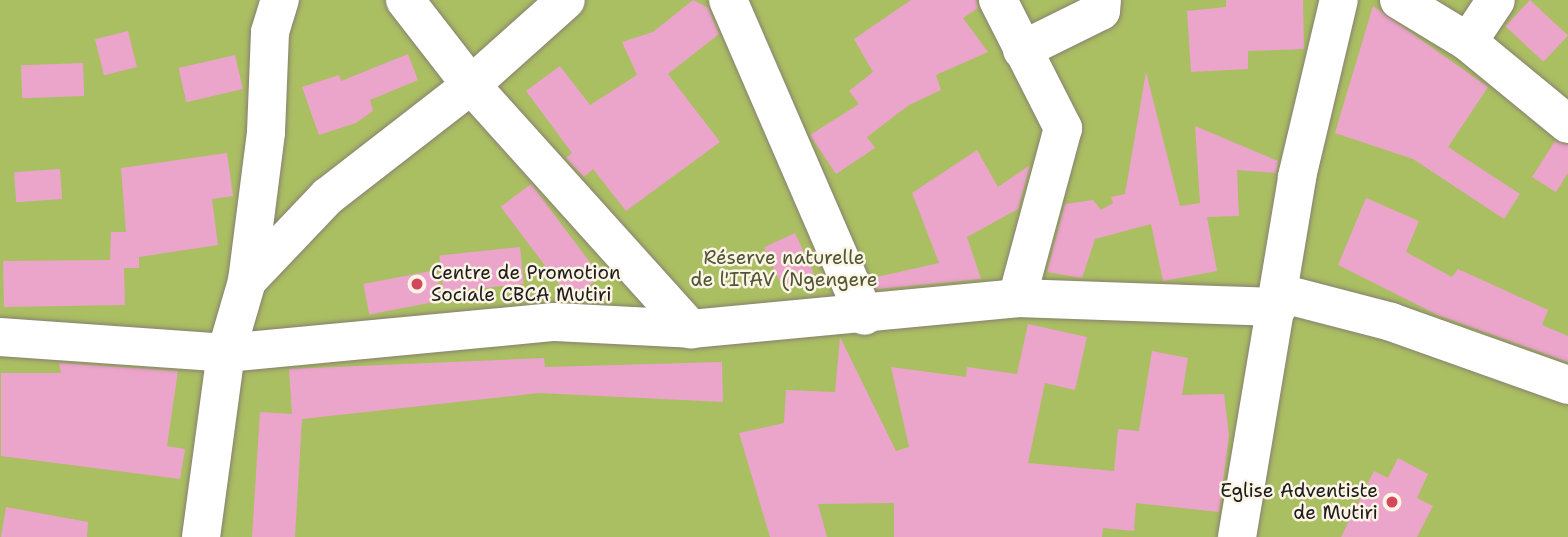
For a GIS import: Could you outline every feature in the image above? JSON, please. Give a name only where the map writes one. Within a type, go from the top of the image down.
[{"type":"street","points":[[201,537],[226,353],[247,281],[266,132],[270,32],[280,0]]},
{"type":"street","points":[[405,0],[471,85],[691,329]]},
{"type":"street","points":[[247,281],[328,196],[471,85],[566,0]]},
{"type":"street","points":[[728,0],[865,316]]},
{"type":"street","points":[[998,0],[1063,128],[1017,298]]},
{"type":"street","points":[[1022,50],[1101,11],[1102,0]]},
{"type":"street","points":[[1237,537],[1279,300],[1297,177],[1339,0]]},
{"type":"street","points":[[1399,0],[1468,42],[1568,124]]},
{"type":"street","points":[[1468,42],[1496,0]]},
{"type":"street","points":[[0,337],[226,353],[555,322],[691,329],[865,316],[1017,298],[1279,300],[1391,322],[1568,385]]},
{"type":"green space","name":"Réserve naturelle de l'ITAV (Ngengere","points":[[0,0],[1568,0],[1568,537],[0,537]]},
{"type":"building","points":[[693,0],[708,8],[719,34],[668,74],[720,142],[626,211],[593,169],[584,177],[566,158],[572,153],[526,91],[560,66],[590,105],[637,75],[622,42],[653,32]]},
{"type":"building","points":[[911,0],[976,0],[978,8],[963,18],[988,52],[936,75],[941,90],[909,105],[867,137],[875,148],[836,174],[810,135],[859,104],[849,91],[873,72],[854,39]]},
{"type":"building","points":[[1226,0],[1303,0],[1304,49],[1248,51],[1248,69],[1191,72],[1187,11],[1226,7]]},
{"type":"building","points":[[1530,0],[1568,35],[1543,62],[1505,26]]},
{"type":"building","points":[[1373,6],[1488,87],[1448,147],[1520,194],[1504,219],[1413,159],[1335,133]]},
{"type":"building","points":[[128,31],[137,67],[104,75],[95,39]]},
{"type":"building","points":[[408,54],[418,80],[370,100],[373,111],[356,123],[319,135],[302,87],[339,75],[341,81]]},
{"type":"building","points":[[235,55],[243,89],[186,102],[178,68]]},
{"type":"building","points":[[83,63],[84,96],[22,98],[21,65]]},
{"type":"building","points":[[1146,72],[1180,206],[1200,203],[1195,126],[1278,161],[1276,173],[1237,170],[1239,216],[1207,217],[1217,271],[1163,281],[1151,224],[1095,239],[1082,278],[1047,272],[1065,204],[1093,200],[1101,210],[1113,203],[1111,197],[1125,194]]},
{"type":"building","points":[[1555,141],[1568,145],[1568,173],[1556,192],[1532,177]]},
{"type":"building","points":[[977,150],[998,187],[1030,165],[1018,209],[967,237],[981,279],[877,289],[872,278],[939,263],[912,193]]},
{"type":"building","points":[[227,153],[233,196],[212,199],[218,245],[139,257],[139,268],[124,268],[125,305],[4,307],[3,261],[110,260],[111,232],[126,232],[121,168]]},
{"type":"building","points":[[60,169],[62,199],[16,202],[14,172]]},
{"type":"building","points":[[531,184],[601,277],[570,300],[501,207]]},
{"type":"building","points":[[1366,198],[1419,221],[1406,252],[1452,277],[1458,269],[1548,310],[1542,325],[1568,336],[1568,362],[1438,315],[1338,265]]},
{"type":"building","points":[[795,233],[814,274],[783,288],[764,247]]},
{"type":"building","points":[[520,247],[524,284],[443,292],[439,255]]},
{"type":"building","points":[[436,270],[442,300],[369,315],[363,284]]},
{"type":"building","points":[[1028,324],[1087,337],[1075,390],[1045,383],[1028,463],[1114,471],[1118,429],[1139,431],[1152,351],[1188,358],[1182,395],[1224,394],[1229,435],[1219,512],[1136,503],[1134,531],[1103,528],[1102,537],[894,537],[894,503],[818,504],[827,537],[770,537],[739,433],[784,423],[786,390],[835,392],[840,337],[896,451],[909,447],[891,367],[966,377],[967,367],[1017,374]]},
{"type":"building","points":[[544,358],[545,367],[722,362],[723,402],[539,393],[302,419],[295,537],[252,537],[260,412],[292,414],[289,369]]},
{"type":"building","points":[[59,363],[178,371],[167,446],[185,449],[180,479],[1,456],[1,373],[61,373]]},
{"type":"building","name":"Eglise Adventiste de Mutiri","points":[[1398,458],[1428,474],[1417,498],[1433,506],[1417,537],[1341,537],[1374,471],[1388,478]]},
{"type":"building","points":[[6,507],[88,522],[87,537],[1,537]]},
{"type":"place","name":"Centre de Promotion Sociale CBCA Mutiri","points":[[417,284]]},
{"type":"place","name":"Eglise Adventiste de Mutiri","points":[[1392,502]]}]
